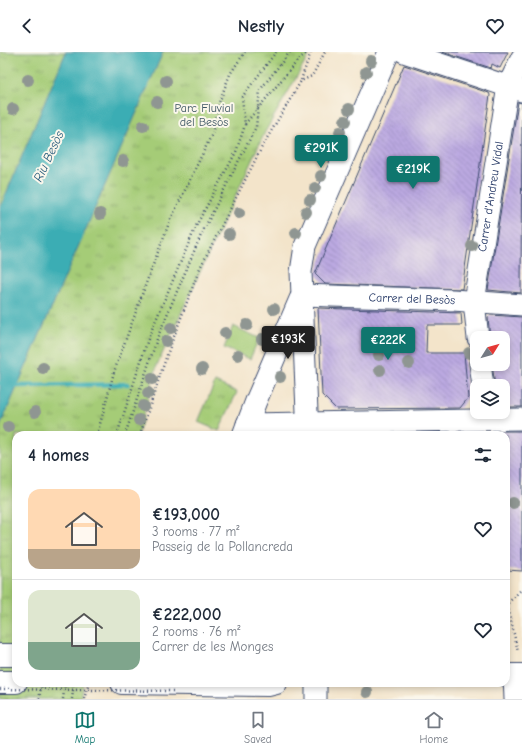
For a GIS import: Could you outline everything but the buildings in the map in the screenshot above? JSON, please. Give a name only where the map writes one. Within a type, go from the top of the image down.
[{"type":"main road","points":[[0,655],[12,655]]},
{"type":"main road","points":[[0,682],[12,682]]},
{"type":"main road","points":[[164,687],[205,687]]},
{"type":"street","points":[[308,429],[301,272],[305,246],[389,52]]},
{"type":"street","points":[[404,52],[515,89]]},
{"type":"street","name":"Carrer d'Andreu Vidal","points":[[477,331],[474,302],[522,57]]},
{"type":"street","points":[[302,295],[275,354],[245,430],[487,422],[522,419]]},
{"type":"street","name":"Carrer del Besòs","points":[[302,295],[453,300],[522,305]]},
{"type":"street","points":[[514,675],[515,699]]},
{"type":"street","points":[[316,687],[316,699]]},
{"type":"path","points":[[97,431],[114,372],[169,223],[213,132],[217,108],[230,74],[246,52]]},
{"type":"path","points":[[245,125],[242,97],[276,52]]},
{"type":"path","points":[[126,431],[158,336],[201,235],[256,127],[260,90],[290,52]]},
{"type":"path","points":[[119,431],[149,336],[197,224],[236,152],[245,125],[299,59],[310,52]]},
{"type":"path","points":[[141,431],[166,355],[199,270],[263,144],[301,81],[310,52]]},
{"type":"path","points":[[301,81],[312,76],[325,52]]},
{"type":"path","points":[[510,600],[522,589]]},
{"type":"path","points":[[510,616],[518,652]]},
{"type":"path","points":[[39,699],[41,687]]},
{"type":"path","points":[[63,699],[64,687]]},
{"type":"path","points":[[72,699],[74,687]]},
{"type":"path","points":[[84,699],[88,687]]},
{"type":"path","points":[[0,689],[174,688]]},
{"type":"green space","points":[[0,52],[66,52],[0,208]]},
{"type":"green space","name":"Parc Fluvial del Besòs","points":[[163,52],[311,52],[265,132],[157,365],[139,431],[12,431],[12,687],[82,687],[80,699],[0,699],[0,426]]},
{"type":"green space","points":[[233,326],[259,338],[250,359],[224,348]]},
{"type":"green space","points":[[215,382],[237,392],[219,431],[198,422]]},
{"type":"water","name":"Riu Besòs","points":[[66,52],[163,52],[0,426],[0,208]]},
{"type":"waterway","points":[[0,383],[18,386],[128,384]]}]
